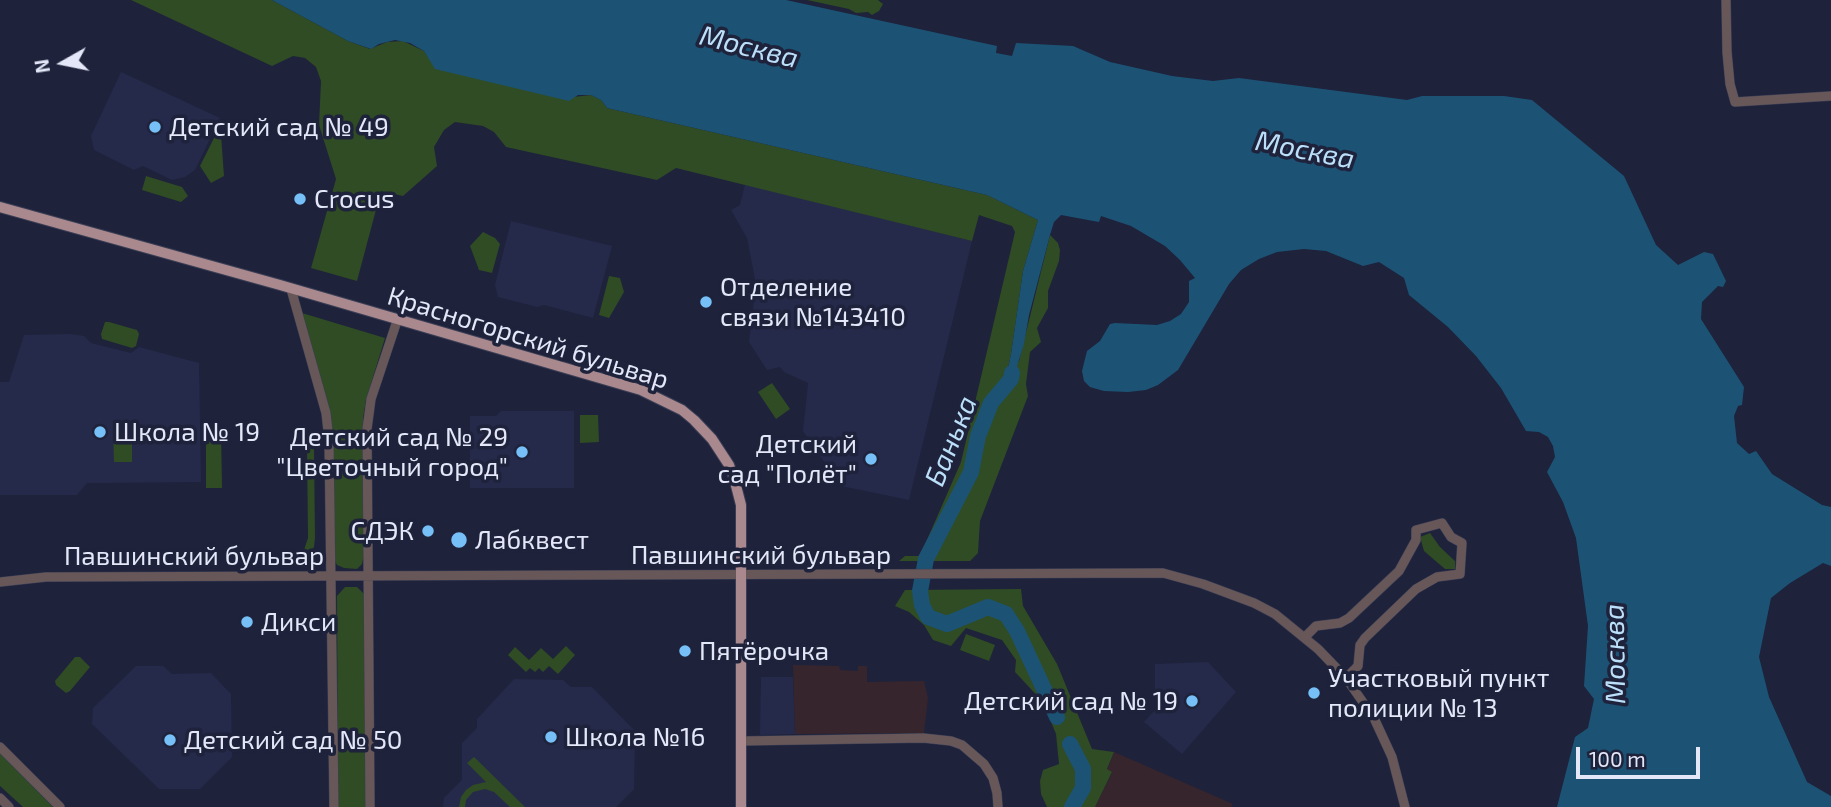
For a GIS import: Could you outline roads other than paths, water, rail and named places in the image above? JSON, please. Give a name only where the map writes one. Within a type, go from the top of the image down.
[{"type":"main road","name":"Красногорский бульвар","points":[[0,207],[641,390],[681,410],[701,426],[712,439],[734,478],[741,505],[741,807]]},
{"type":"street","points":[[1726,0],[1728,63],[1735,102],[1831,96]]},
{"type":"street","points":[[291,289],[328,427],[334,807]]},
{"type":"street","points":[[370,807],[368,413],[397,321]]},
{"type":"street","points":[[1305,637],[1316,626],[1340,623],[1349,618],[1399,571],[1416,540],[1416,530],[1441,523],[1451,537],[1462,543],[1460,574],[1427,581],[1416,589],[1365,638],[1360,645],[1358,666],[1346,678]]},
{"type":"street","name":"Павшинский бульвар","points":[[0,582],[46,578],[1163,573],[1254,603],[1275,614],[1305,637],[1346,678],[1383,735],[1398,775],[1405,807]]},
{"type":"street","points":[[742,740],[923,737],[951,741],[971,751],[988,771],[997,793],[998,807]]},
{"type":"street","points":[[0,747],[60,807]]},
{"type":"street","points":[[0,798],[9,807]]},
{"type":"water","name":"Москва","points":[[272,0],[786,0],[997,46],[996,53],[1012,56],[1016,43],[1073,46],[1110,62],[1172,76],[1213,81],[1239,78],[1407,100],[1422,96],[1504,96],[1532,100],[1624,176],[1656,245],[1678,265],[1704,252],[1713,254],[1726,281],[1723,287],[1718,286],[1702,302],[1701,319],[1744,387],[1742,405],[1738,406],[1734,416],[1737,443],[1749,454],[1756,451],[1772,474],[1822,505],[1831,507],[1831,566],[1823,563],[1771,598],[1759,657],[1769,697],[1807,782],[1831,796],[1831,807],[1557,807],[1575,737],[1588,728],[1594,699],[1584,686],[1588,626],[1576,538],[1563,502],[1547,472],[1555,457],[1553,446],[1548,437],[1539,432],[1526,431],[1501,388],[1476,356],[1448,327],[1409,295],[1404,278],[1379,262],[1363,266],[1326,251],[1304,249],[1277,252],[1259,259],[1241,270],[1229,284],[1178,370],[1158,385],[1146,390],[1104,391],[1090,387],[1084,381],[1082,371],[1087,351],[1100,341],[1110,324],[1157,325],[1181,314],[1189,302],[1189,281],[1195,278],[1165,246],[1131,226],[1101,216],[1099,222],[1061,215],[1054,222],[1024,344],[1013,379],[1005,394],[1001,387],[1006,378],[1011,354],[1023,271],[1038,220],[987,195],[607,108],[601,100],[591,95],[578,95],[569,101],[435,69],[424,51],[410,43],[395,40],[371,49],[348,41]]},
{"type":"waterway","name":"Банька","points":[[1012,373],[1011,379],[991,403],[978,436],[971,472],[926,559],[920,591],[922,605],[928,617],[947,624],[988,607],[1006,614],[1017,631],[1057,717]]},
{"type":"waterway","name":"Банька","points":[[1070,744],[1083,769],[1083,788],[1072,807]]},
{"type":"place","name":"Детский сад № 49","points":[[155,127]]},
{"type":"place","name":"Crocus","points":[[300,199]]},
{"type":"place","name":"Отделение связи №143410","points":[[706,302]]},
{"type":"place","name":"Школа № 19","points":[[100,432]]},
{"type":"place","name":"Детский сад № 29 \"Цветочный город\"","points":[[522,452]]},
{"type":"place","name":"Детский сад \"Полёт\"","points":[[871,459]]},
{"type":"place","name":"СДЭК","points":[[428,531]]},
{"type":"place","name":"Лабквест","points":[[459,540]]},
{"type":"place","name":"Дикси","points":[[247,622]]},
{"type":"place","name":"Пятёрочка","points":[[685,651]]},
{"type":"place","name":"Участковый пункт полиции № 13","points":[[1314,693]]},
{"type":"place","name":"Детский сад № 19","points":[[1192,701]]},
{"type":"place","name":"Школа №16","points":[[551,737]]},
{"type":"place","name":"Детский сад № 50","points":[[170,740]]}]
